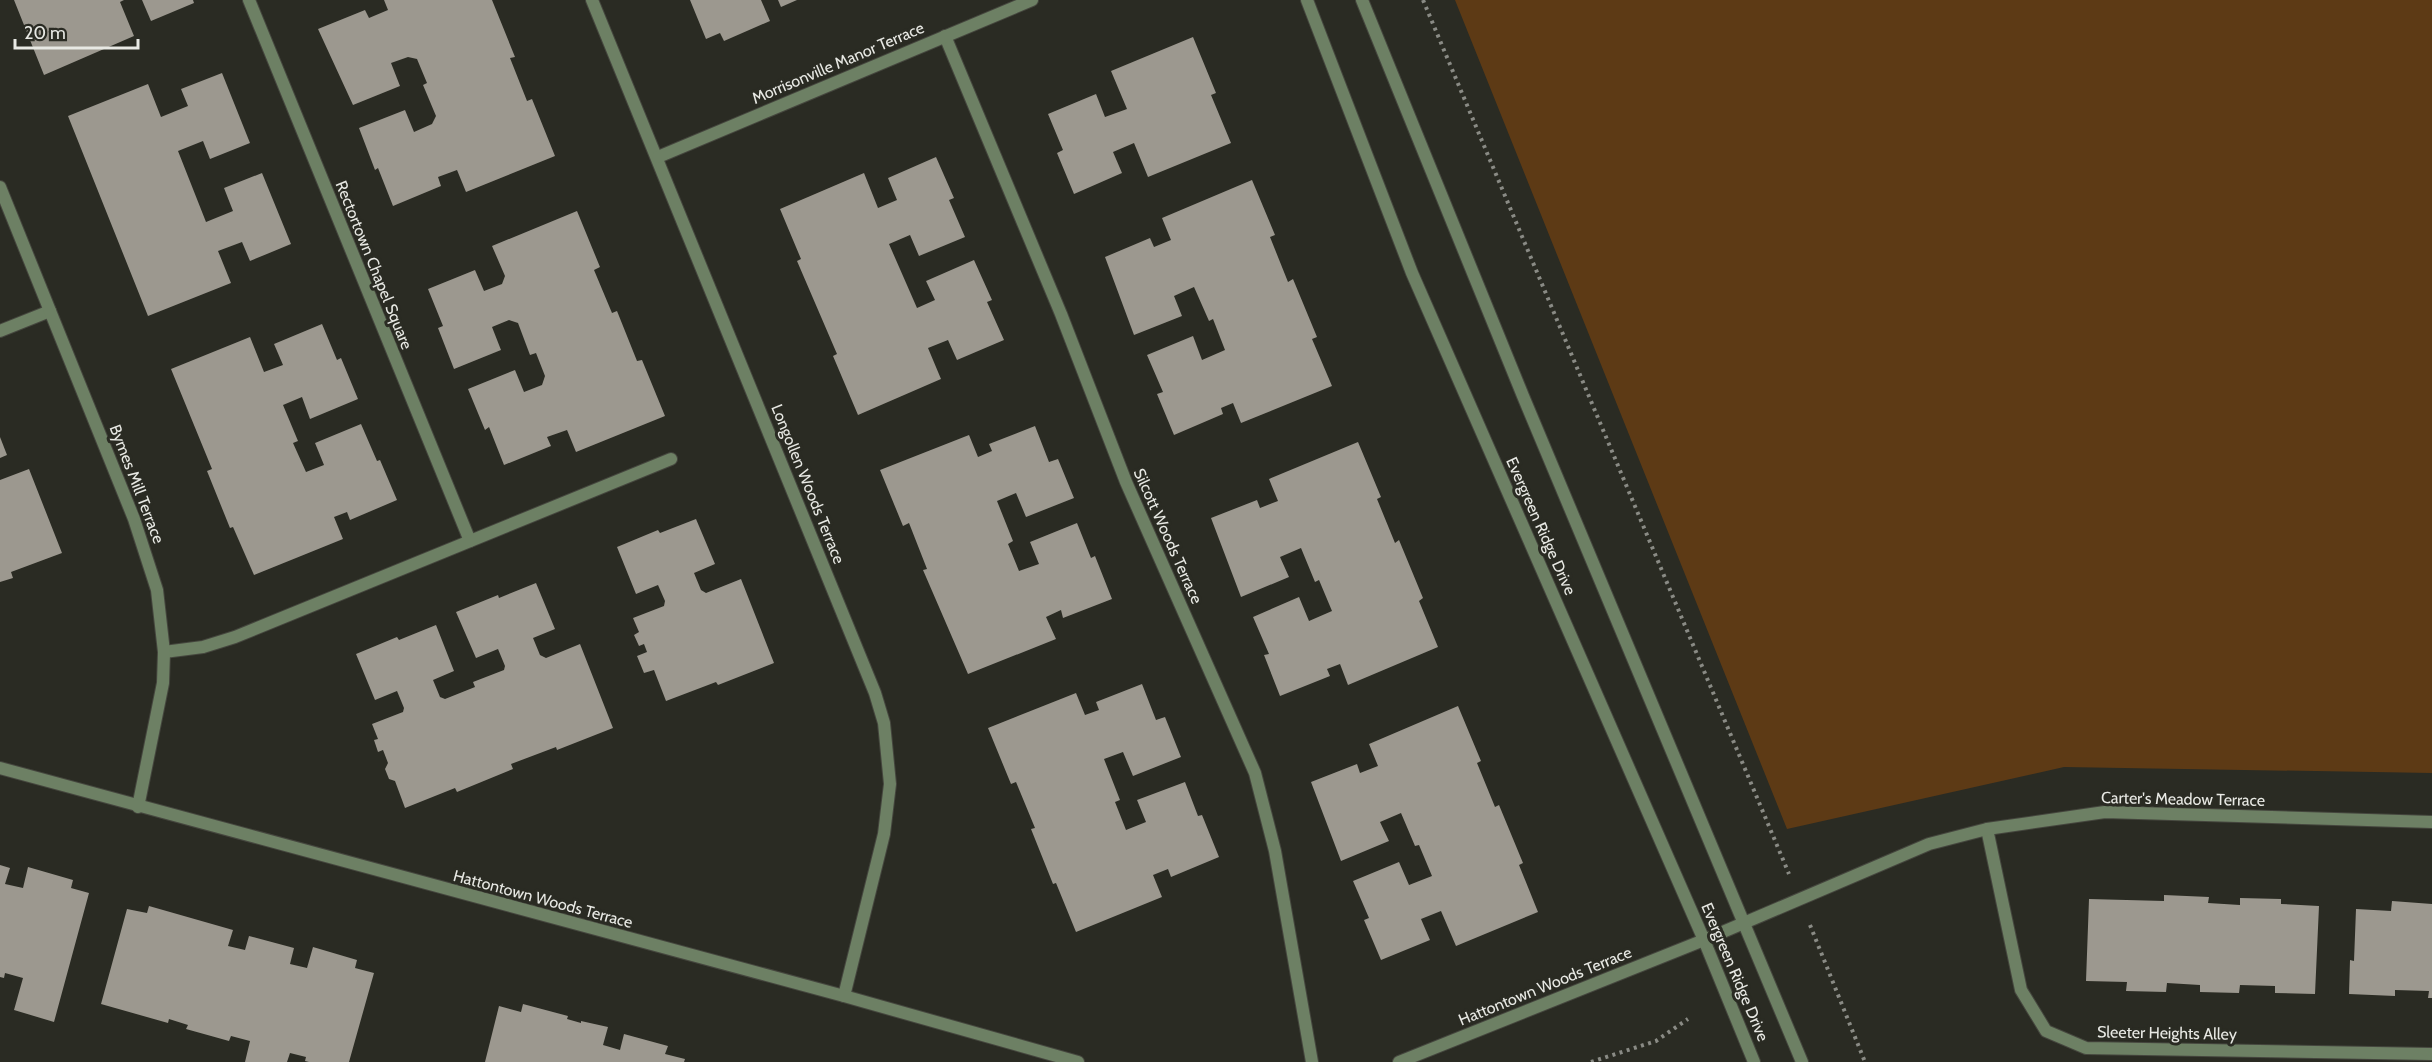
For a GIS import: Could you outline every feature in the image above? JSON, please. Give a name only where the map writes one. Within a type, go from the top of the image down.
[{"type":"street","name":"Rectortown Chapel Square","points":[[249,0],[470,541]]},
{"type":"street","name":"Longollen Woods Terrace","points":[[592,0],[871,682],[884,723],[890,784],[884,834],[844,996]]},
{"type":"street","name":"Morrisonville Manor Terrace","points":[[658,157],[1032,0]]},
{"type":"street","name":"Evergreen Ridge Drive","points":[[1307,0],[1412,273],[1704,940],[1754,1062]]},
{"type":"street","name":"Evergreen Ridge Drive","points":[[1362,0],[1523,396],[1802,1062]]},
{"type":"street","name":"Silcott Woods Terrace","points":[[945,36],[1061,314],[1126,482],[1255,774],[1275,851],[1312,1062]]},
{"type":"street","name":"Bymes Mill Terrace","points":[[0,187],[146,553],[157,590],[164,652],[163,683],[138,807]]},
{"type":"street","points":[[0,331],[50,311]]},
{"type":"street","points":[[164,652],[203,647],[235,637],[671,459]]},
{"type":"street","name":"Hattontown Woods Terrace","points":[[0,768],[844,996],[1078,1062]]},
{"type":"street","name":"Carter's Meadow Terrace","points":[[1704,940],[1929,844],[1987,829],[2105,812],[2432,822]]},
{"type":"street","name":"Sleeter Heights Alley","points":[[1987,829],[2021,990],[2046,1030],[2086,1048],[2432,1054]]},
{"type":"street","name":"Hattontown Woods Terrace","points":[[1399,1062],[1704,940]]},
{"type":"path","points":[[1423,0],[1865,1062]]},
{"type":"path","points":[[1591,1062],[1656,1041],[1688,1019]]},
{"type":"shaded area","points":[[1455,0],[2432,0],[2432,773],[2064,767],[1787,829]]},
{"type":"building","points":[[14,0],[124,0],[120,2],[134,36],[44,75]]},
{"type":"building","points":[[142,0],[193,0],[194,3],[151,21]]},
{"type":"building","points":[[384,0],[492,0],[515,57],[510,58],[527,101],[532,99],[555,156],[466,192],[457,170],[438,177],[441,186],[393,206],[378,168],[375,170],[359,128],[405,110],[414,132],[432,124],[436,116],[423,85],[427,83],[417,59],[408,57],[391,63],[400,86],[353,105],[318,29],[365,10],[369,18],[388,10]]},
{"type":"building","points":[[690,0],[761,0],[770,21],[724,41],[720,33],[706,39]]},
{"type":"building","points":[[778,0],[797,0],[781,7]]},
{"type":"building","points":[[1193,37],[1216,93],[1211,95],[1231,143],[1148,177],[1134,143],[1113,152],[1122,173],[1074,194],[1057,153],[1063,150],[1048,114],[1096,94],[1105,117],[1127,109],[1111,71]]},
{"type":"building","points":[[222,73],[250,143],[210,159],[203,141],[178,151],[206,222],[233,211],[224,188],[262,173],[291,244],[250,261],[242,242],[218,251],[231,283],[148,316],[68,116],[148,84],[161,117],[188,106],[181,89]]},
{"type":"building","points":[[936,157],[954,198],[949,200],[965,237],[919,256],[910,235],[889,244],[917,308],[935,300],[926,281],[974,260],[992,300],[987,302],[1004,340],[957,360],[948,340],[928,348],[941,379],[858,415],[833,356],[837,354],[797,261],[801,259],[780,209],[864,173],[878,208],[897,200],[888,178]]},
{"type":"building","points":[[1252,180],[1275,235],[1270,237],[1288,282],[1293,279],[1317,337],[1312,339],[1332,386],[1241,423],[1233,403],[1221,408],[1223,414],[1174,435],[1157,394],[1163,392],[1147,355],[1193,336],[1202,360],[1225,350],[1213,319],[1209,321],[1194,287],[1174,296],[1182,316],[1134,335],[1105,257],[1150,238],[1154,247],[1171,240],[1162,218]]},
{"type":"building","points":[[577,211],[600,267],[594,270],[612,313],[617,311],[637,361],[642,360],[665,416],[576,452],[567,430],[547,437],[551,446],[504,465],[489,427],[485,430],[468,389],[515,370],[524,392],[542,385],[545,376],[536,353],[530,355],[518,323],[509,320],[492,327],[501,350],[454,369],[438,328],[443,326],[428,289],[475,270],[484,291],[502,284],[505,276],[492,246]]},
{"type":"building","points":[[322,324],[337,360],[341,358],[358,399],[310,419],[302,397],[283,405],[298,441],[293,443],[306,472],[324,465],[315,443],[361,424],[397,500],[350,520],[347,512],[334,517],[343,539],[254,575],[233,527],[230,528],[207,471],[212,469],[171,369],[250,337],[264,372],[283,365],[274,344]]},
{"type":"building","points":[[1035,426],[1049,462],[1058,459],[1074,498],[1026,517],[1016,493],[997,501],[1013,541],[1008,544],[1019,571],[1039,564],[1030,542],[1077,523],[1091,558],[1095,556],[1112,599],[1063,618],[1061,610],[1046,617],[1056,639],[968,674],[923,570],[927,569],[909,523],[903,526],[880,470],[969,435],[978,457],[992,451],[989,444]]},
{"type":"building","points":[[0,437],[7,455],[0,458]]},
{"type":"building","points":[[1358,442],[1381,497],[1377,499],[1395,543],[1399,540],[1423,598],[1419,601],[1438,647],[1348,685],[1340,664],[1327,669],[1330,676],[1280,696],[1264,655],[1269,654],[1253,617],[1299,597],[1309,621],[1332,611],[1319,580],[1315,582],[1301,548],[1280,557],[1289,577],[1241,597],[1211,518],[1257,500],[1260,508],[1278,501],[1269,479]]},
{"type":"building","points":[[29,469],[62,553],[11,572],[13,578],[0,582],[0,480]]},
{"type":"building","points":[[696,519],[715,564],[694,573],[701,590],[706,593],[741,579],[774,663],[718,685],[716,682],[666,701],[654,670],[644,673],[637,656],[647,652],[644,644],[639,646],[634,635],[639,632],[633,618],[664,606],[665,601],[658,585],[636,594],[617,547],[658,530],[660,533]]},
{"type":"building","points":[[536,583],[555,629],[533,638],[540,655],[546,658],[580,644],[613,728],[557,750],[556,747],[511,764],[513,769],[457,792],[455,788],[405,808],[395,781],[389,779],[385,769],[388,763],[383,750],[378,752],[374,740],[378,739],[372,724],[403,712],[404,708],[397,691],[375,700],[356,654],[397,637],[399,640],[436,625],[454,671],[433,680],[440,697],[445,699],[475,687],[473,682],[504,670],[505,666],[498,649],[476,658],[456,612]]},
{"type":"building","points":[[1142,684],[1156,720],[1165,717],[1181,757],[1133,776],[1123,752],[1104,759],[1120,800],[1115,802],[1126,830],[1146,822],[1137,800],[1185,782],[1198,816],[1202,815],[1219,857],[1171,877],[1168,869],[1153,875],[1162,897],[1076,932],[1056,883],[1053,884],[1031,829],[1035,828],[1016,782],[1011,784],[988,728],[1076,693],[1085,715],[1099,710],[1096,702]]},
{"type":"building","points":[[1458,706],[1481,761],[1477,763],[1495,807],[1499,805],[1523,863],[1519,865],[1538,912],[1456,946],[1441,911],[1421,919],[1430,940],[1381,960],[1364,920],[1369,918],[1353,881],[1399,862],[1409,885],[1432,876],[1419,845],[1415,846],[1401,813],[1380,822],[1389,841],[1341,861],[1311,782],[1357,764],[1360,773],[1378,766],[1369,744]]},
{"type":"building","points":[[0,865],[10,868],[5,884],[23,888],[28,867],[73,880],[71,888],[89,893],[54,1022],[14,1010],[23,978],[5,973],[4,978],[0,977]]},
{"type":"building","points":[[2164,895],[2209,897],[2208,903],[2240,905],[2240,898],[2281,899],[2281,904],[2319,906],[2315,994],[2275,993],[2275,986],[2240,985],[2239,993],[2200,992],[2200,985],[2167,983],[2166,992],[2126,991],[2127,982],[2086,981],[2089,899],[2164,901]]},
{"type":"building","points":[[2392,901],[2432,904],[2432,998],[2428,998],[2429,991],[2395,990],[2395,996],[2349,994],[2350,960],[2354,961],[2356,909],[2391,911]]},
{"type":"building","points":[[149,906],[233,930],[228,946],[245,950],[249,936],[294,948],[290,964],[307,968],[313,947],[357,960],[355,968],[374,973],[349,1062],[309,1062],[305,1061],[306,1057],[290,1053],[287,1062],[245,1062],[250,1041],[231,1036],[229,1041],[186,1029],[188,1025],[169,1019],[168,1023],[101,1004],[127,909],[147,913]]},
{"type":"building","points":[[523,1004],[568,1016],[567,1019],[581,1023],[581,1021],[608,1027],[603,1045],[620,1050],[624,1034],[668,1046],[665,1054],[685,1059],[684,1062],[485,1062],[499,1006],[521,1012]]}]
